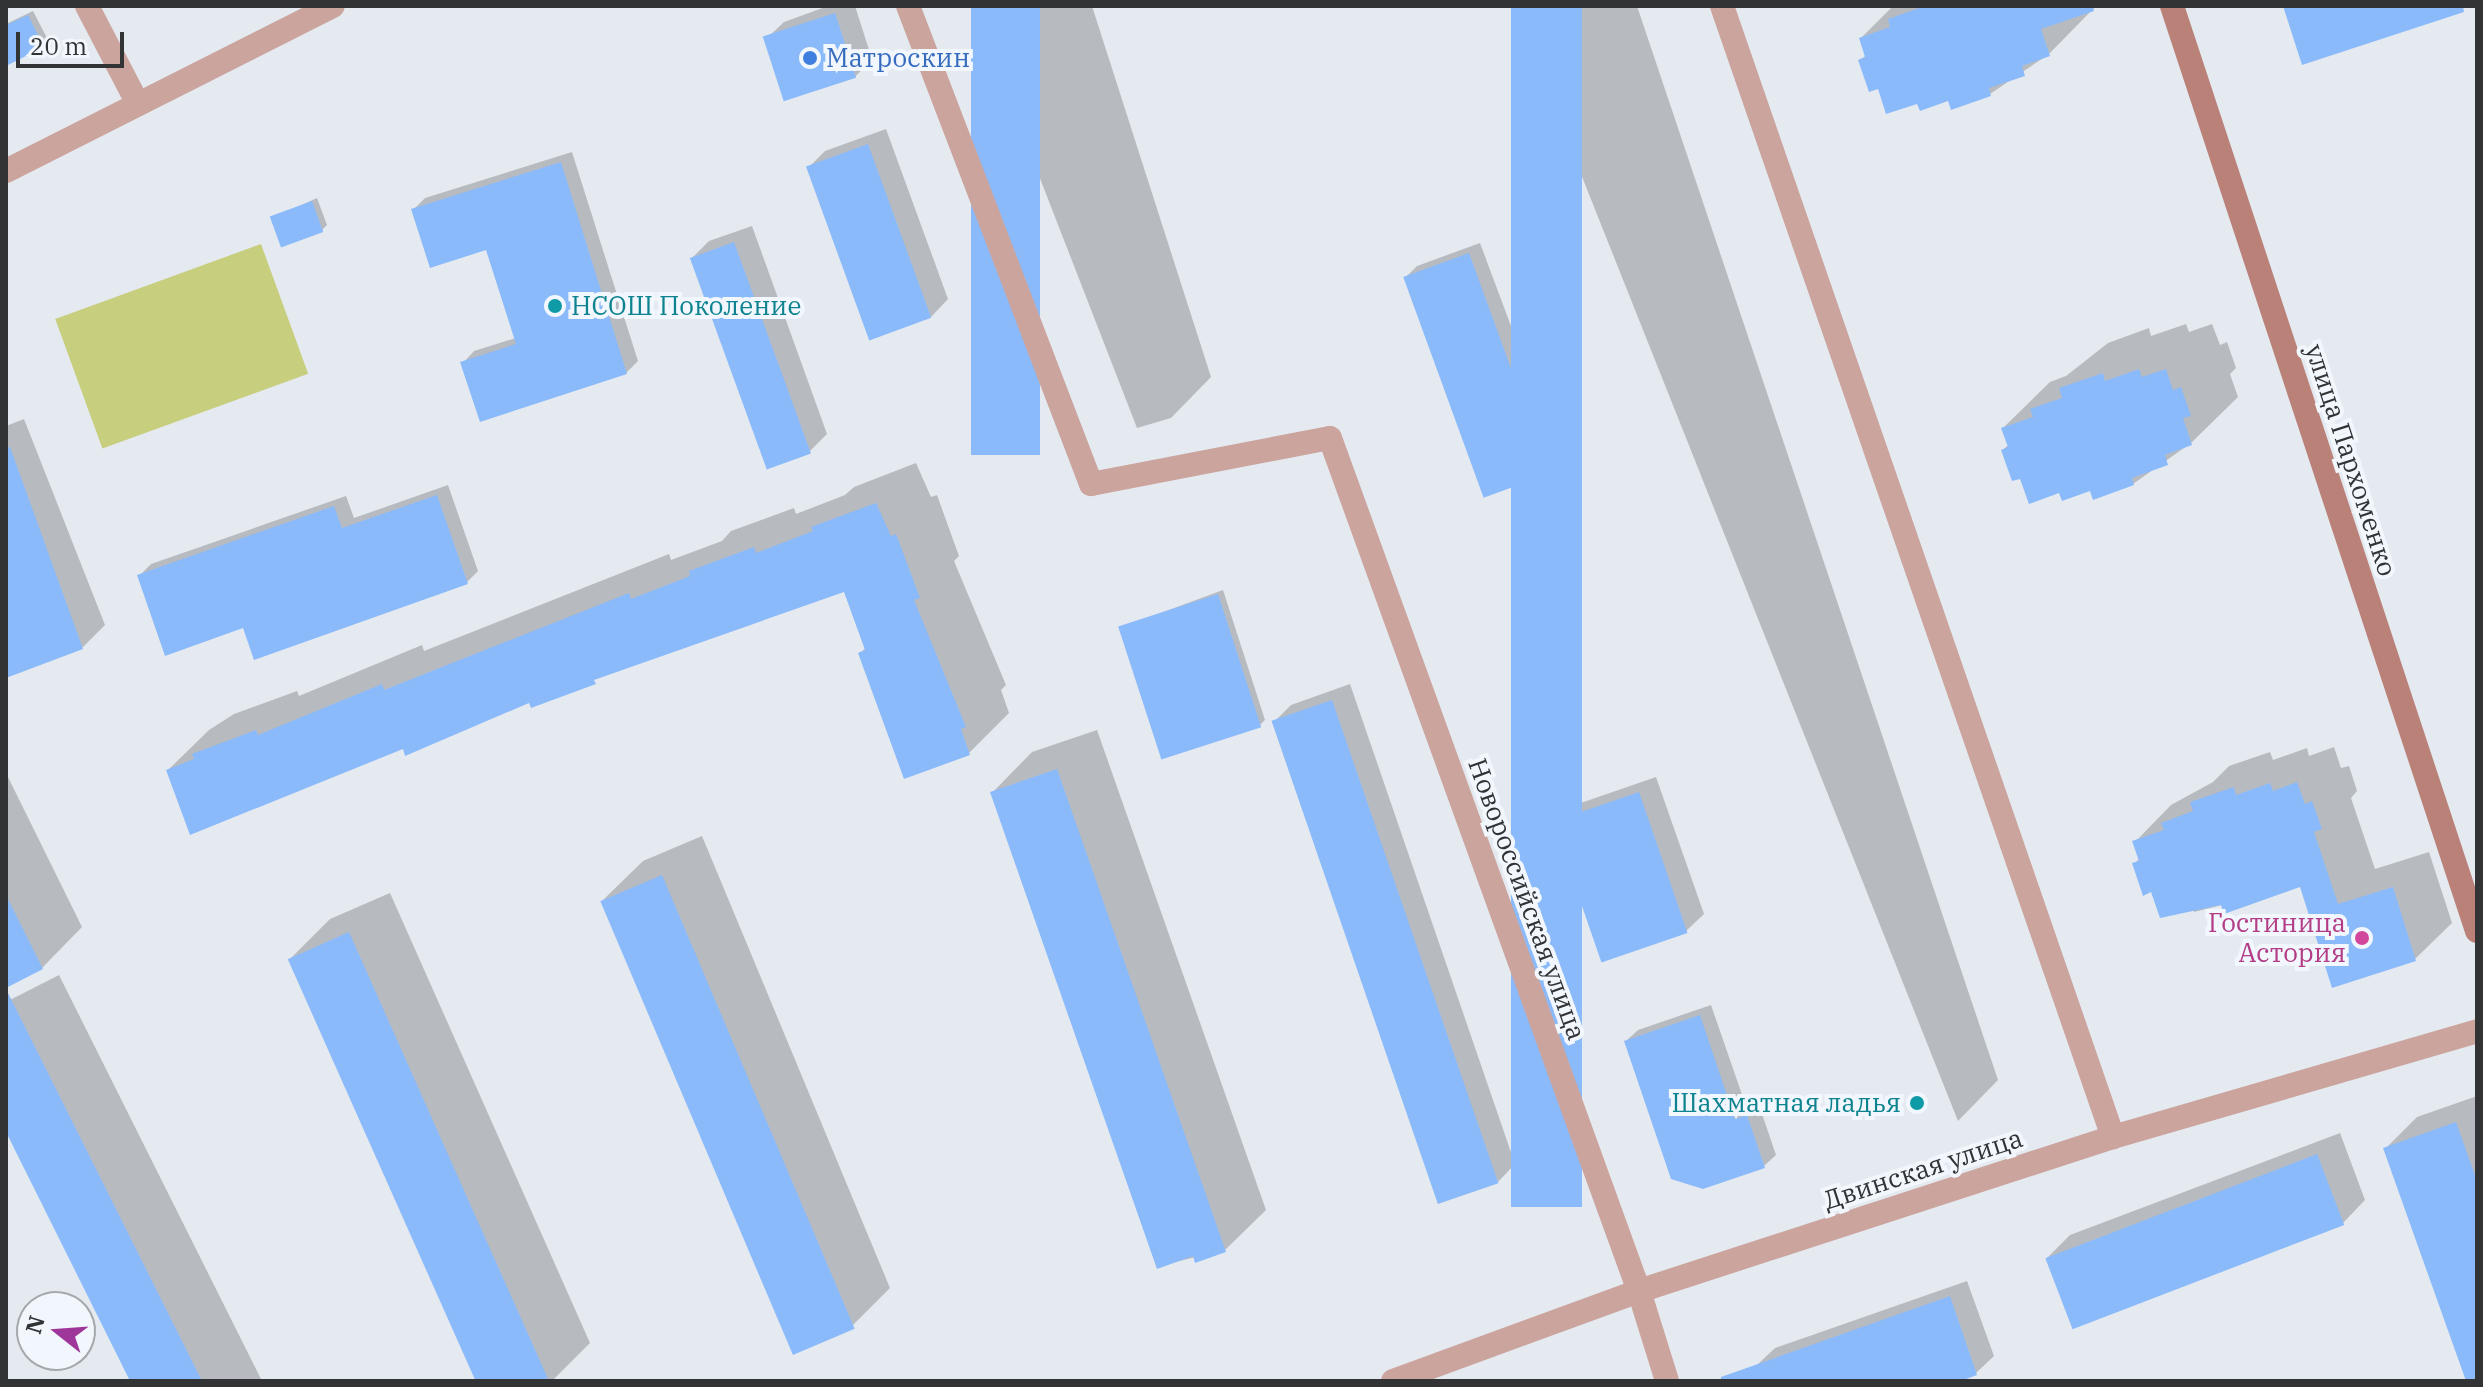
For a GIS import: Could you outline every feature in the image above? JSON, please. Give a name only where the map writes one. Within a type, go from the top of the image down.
[{"type":"street","points":[[87,6],[137,102]]},
{"type":"street","points":[[6,171],[137,102],[333,6]]},
{"type":"street","name":"Новороссийская улица","points":[[908,6],[1091,484],[1330,438],[1639,1291],[1667,1381]]},
{"type":"street","points":[[1722,6],[2113,1137]]},
{"type":"street","name":"улица Пархоменко","points":[[2172,6],[2477,931]]},
{"type":"street","name":"Двинская улица","points":[[1393,1381],[1639,1291],[2113,1137],[2477,1031]]},
{"type":"green space","points":[[261,244],[308,374],[102,449],[55,319]]},
{"type":"building","points":[[971,6],[1040,6],[1040,455],[971,455]]},
{"type":"building","points":[[1511,6],[1582,6],[1582,1207],[1511,1207]]},
{"type":"building","points":[[1925,6],[2093,6],[2094,11],[2041,29],[2050,56],[2022,66],[2025,76],[1989,88],[1991,96],[1951,110],[1948,101],[1920,111],[1917,104],[1886,114],[1878,89],[1869,92],[1858,60],[1865,57],[1859,38],[1890,27],[1888,19]]},
{"type":"building","points":[[2283,6],[2463,6],[2464,12],[2302,65]]},
{"type":"building","name":"Матроскин","points":[[835,13],[856,78],[784,101],[763,36]]},
{"type":"building","points":[[28,15],[44,47],[6,66],[6,25]]},
{"type":"building","points":[[868,144],[931,318],[869,340],[806,167]]},
{"type":"building","name":"НСОШ Поколение","points":[[561,162],[627,374],[480,422],[460,362],[516,344],[486,250],[430,268],[411,209]]},
{"type":"building","points":[[312,201],[323,232],[281,247],[270,216]]},
{"type":"building","points":[[734,242],[811,453],[767,470],[690,258]]},
{"type":"building","points":[[1469,253],[1549,474],[1484,498],[1403,277]]},
{"type":"building","points":[[2139,369],[2142,377],[2166,369],[2173,390],[2181,387],[2191,416],[2183,418],[2192,445],[2165,455],[2168,465],[2132,478],[2134,485],[2093,500],[2090,491],[2062,501],[2059,493],[2029,504],[2020,479],[2012,481],[2001,450],[2008,447],[2001,428],[2033,417],[2030,409],[2062,398],[2059,388],[2103,373],[2105,381]]},
{"type":"building","points":[[10,447],[83,649],[6,678],[6,448]]},
{"type":"building","points":[[437,495],[468,584],[254,660],[243,628],[165,656],[137,575],[334,506],[342,528]]},
{"type":"building","points":[[876,503],[891,536],[896,534],[920,598],[914,600],[966,727],[961,729],[970,755],[904,779],[858,653],[865,650],[844,592],[594,680],[596,684],[531,708],[529,703],[405,756],[403,749],[190,835],[166,770],[194,759],[192,754],[256,730],[258,735],[382,684],[384,690],[629,593],[631,599],[690,576],[689,571],[754,547],[756,553],[813,531],[811,527]]},
{"type":"building","points":[[1218,594],[1261,727],[1161,760],[1118,626]]},
{"type":"building","points":[[1332,700],[1498,1183],[1438,1204],[1271,721]]},
{"type":"building","points":[[1057,769],[1226,1252],[1195,1263],[1193,1256],[1157,1269],[990,792]]},
{"type":"building","points":[[2297,782],[2305,804],[2312,801],[2322,829],[2314,832],[2338,904],[2393,887],[2416,961],[2332,988],[2300,887],[2224,914],[2221,905],[2160,918],[2151,892],[2143,896],[2132,863],[2139,861],[2132,841],[2164,830],[2161,823],[2193,811],[2190,802],[2234,787],[2236,795],[2270,783],[2273,791]]},
{"type":"building","points":[[1639,792],[1688,933],[1601,963],[1553,822]]},
{"type":"building","points":[[662,875],[855,1329],[793,1355],[600,901]]},
{"type":"building","points":[[6,895],[43,969],[6,988]]},
{"type":"building","points":[[349,932],[549,1381],[476,1381],[288,959]]},
{"type":"building","points":[[6,989],[202,1381],[130,1381],[96,1313],[96,1291],[85,1291],[6,1132]]},
{"type":"building","points":[[1700,1015],[1735,1119],[1747,1115],[1765,1168],[1703,1189],[1671,1179],[1624,1041]]},
{"type":"building","points":[[2456,1122],[2477,1181],[2477,1381],[2466,1381],[2383,1148]]},
{"type":"building","points":[[2317,1154],[2344,1225],[2073,1329],[2045,1258]]},
{"type":"building","points":[[1950,1296],[1977,1375],[1961,1381],[1721,1381],[1721,1377]]},
{"type":"place","name":"Матроскин","points":[[810,58]]},
{"type":"place","name":"НСОШ Поколение","points":[[555,306]]},
{"type":"place","name":"Гостиница Астория","points":[[2362,938]]},
{"type":"place","name":"Шахматная ладья","points":[[1917,1103]]}]
